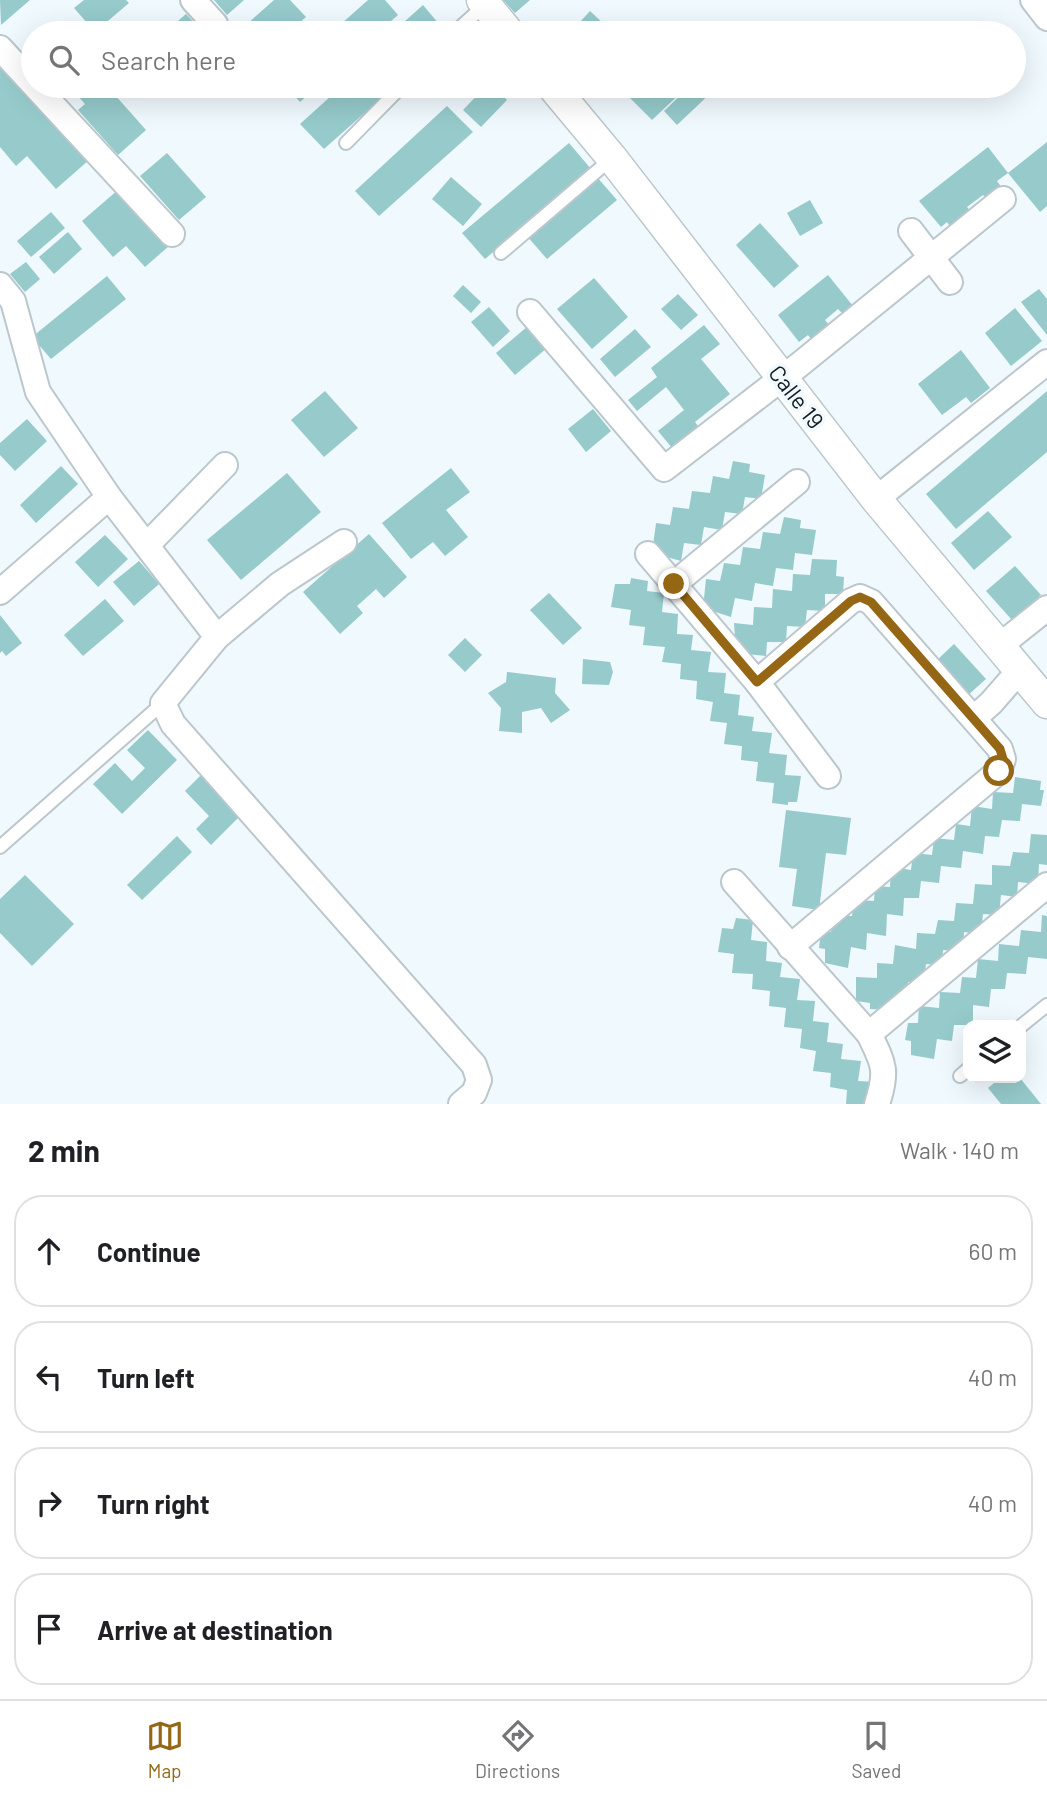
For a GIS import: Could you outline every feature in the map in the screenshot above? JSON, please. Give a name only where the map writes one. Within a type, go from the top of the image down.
[{"type":"street","points":[[193,0],[212,21]]},
{"type":"street","points":[[1032,0],[1047,18]]},
{"type":"street","points":[[484,2],[499,21]]},
{"type":"street","points":[[0,48],[21,71]]},
{"type":"street","points":[[46,98],[172,234]]},
{"type":"street","name":"Calle 19","points":[[562,98],[876,499],[1047,703]]},
{"type":"street","points":[[530,312],[664,469],[1003,200]]},
{"type":"street","points":[[911,231],[950,282]]},
{"type":"street","points":[[0,285],[13,300],[38,392],[109,497],[217,637]]},
{"type":"street","points":[[876,499],[1047,362]]},
{"type":"street","points":[[147,545],[225,466]]},
{"type":"street","points":[[674,584],[797,482]]},
{"type":"street","points":[[0,592],[109,497]]},
{"type":"street","points":[[344,542],[280,584],[217,637],[163,703],[173,724],[474,1065],[479,1080],[474,1093],[461,1104]]},
{"type":"street","points":[[648,554],[757,682],[828,776]]},
{"type":"street","points":[[757,682],[851,601],[860,597],[871,602],[974,718],[1000,749],[1003,759],[999,771],[790,947]]},
{"type":"street","points":[[998,647],[1047,608]]},
{"type":"street","points":[[974,718],[1019,671]]},
{"type":"street","points":[[734,882],[869,1034],[882,1060],[884,1082],[877,1104]]},
{"type":"street","points":[[869,1034],[1047,885]]},
{"type":"lane","points":[[466,21],[484,2]]},
{"type":"lane","points":[[346,143],[390,98]]},
{"type":"lane","points":[[502,253],[611,159]]},
{"type":"lane","points":[[0,847],[163,703]]},
{"type":"lane","points":[[1026,1022],[1047,1005]]},
{"type":"building","points":[[0,0],[30,0],[1,25]]},
{"type":"building","points":[[84,0],[126,0],[129,3],[108,21],[85,21],[74,8]]},
{"type":"building","points":[[214,0],[244,0],[227,15]]},
{"type":"building","points":[[274,0],[290,0],[306,17],[302,21],[250,21]]},
{"type":"building","points":[[368,0],[385,0],[398,15],[391,21],[344,21]]},
{"type":"building","points":[[503,0],[530,0],[515,13]]},
{"type":"building","points":[[423,5],[436,21],[405,21]]},
{"type":"building","points":[[590,11],[601,21],[581,21]]},
{"type":"building","points":[[186,14],[193,21],[178,21]]},
{"type":"building","points":[[0,60],[21,84],[21,98],[34,98],[89,160],[56,189],[27,156],[16,166],[0,147]]},
{"type":"building","points":[[80,98],[118,98],[146,130],[118,155],[78,110],[85,104]]},
{"type":"building","points":[[329,98],[381,98],[324,149],[300,124]]},
{"type":"building","points":[[474,98],[507,100],[481,127],[463,110]]},
{"type":"building","points":[[630,98],[675,98],[652,120]]},
{"type":"building","points":[[678,98],[705,98],[677,125],[664,111]]},
{"type":"building","points":[[447,106],[473,132],[379,216],[355,191]]},
{"type":"building","points":[[1047,142],[1047,206],[1040,212],[1008,173]]},
{"type":"building","points":[[569,143],[591,169],[485,259],[462,233]]},
{"type":"building","points":[[988,147],[1008,173],[997,181],[1002,188],[987,200],[983,195],[967,207],[972,213],[952,229],[947,222],[941,227],[919,201]]},
{"type":"building","points":[[167,153],[206,197],[179,220],[140,176]]},
{"type":"building","points":[[596,176],[617,200],[547,259],[526,235]]},
{"type":"building","points":[[451,177],[482,204],[463,226],[432,199]]},
{"type":"building","points":[[119,189],[169,246],[145,267],[126,246],[113,257],[82,221]]},
{"type":"building","points":[[810,200],[823,223],[800,236],[787,213]]},
{"type":"building","points":[[51,212],[65,228],[31,257],[17,241]]},
{"type":"building","points":[[760,223],[799,266],[774,288],[736,245]]},
{"type":"building","points":[[68,232],[82,249],[54,274],[39,257]]},
{"type":"building","points":[[26,262],[40,279],[25,292],[10,274]]},
{"type":"building","points":[[828,275],[853,306],[843,314],[838,309],[825,320],[829,325],[811,339],[808,335],[799,342],[778,315]]},
{"type":"building","points":[[107,276],[126,299],[51,359],[32,337]]},
{"type":"building","points":[[594,278],[628,317],[592,349],[557,309]]},
{"type":"building","points":[[463,285],[481,302],[471,313],[453,296]]},
{"type":"building","points":[[1039,289],[1047,299],[1047,335],[1021,302]]},
{"type":"building","points":[[678,294],[698,315],[681,330],[661,309]]},
{"type":"building","points":[[489,307],[510,331],[493,347],[471,322]]},
{"type":"building","points":[[1015,308],[1042,341],[1011,366],[985,333]]},
{"type":"building","points":[[704,325],[720,344],[701,359],[730,394],[695,422],[703,433],[677,454],[658,431],[684,410],[666,387],[637,411],[628,400],[657,377],[651,368]]},
{"type":"building","points":[[528,326],[547,348],[515,375],[496,353]]},
{"type":"building","points":[[635,329],[651,347],[615,377],[600,359]]},
{"type":"building","points":[[961,350],[990,388],[971,403],[966,397],[942,415],[918,384]]},
{"type":"building","points":[[325,391],[358,428],[324,457],[291,420]]},
{"type":"building","points":[[1047,391],[1047,452],[956,529],[926,494]]},
{"type":"building","points":[[593,409],[611,431],[586,452],[568,429]]},
{"type":"building","points":[[27,419],[47,441],[15,471],[0,455],[0,443]]},
{"type":"building","points":[[733,461],[750,464],[749,472],[765,475],[761,499],[745,497],[742,514],[725,512],[722,530],[704,527],[701,545],[684,543],[681,561],[652,553],[656,523],[670,525],[673,507],[689,509],[692,491],[710,493],[713,476],[729,479]]},
{"type":"building","points":[[61,466],[78,484],[36,523],[20,505]]},
{"type":"building","points":[[451,468],[470,492],[446,510],[468,537],[445,556],[433,542],[411,559],[382,523]]},
{"type":"building","points":[[287,473],[321,512],[241,580],[207,540]]},
{"type":"building","points":[[988,511],[1012,537],[974,570],[951,543]]},
{"type":"building","points":[[784,517],[801,520],[800,528],[816,530],[812,555],[795,553],[793,570],[776,568],[773,586],[755,583],[752,601],[735,598],[731,617],[703,608],[706,579],[720,581],[724,563],[740,565],[743,547],[760,549],[763,532],[780,534]]},
{"type":"building","points":[[369,534],[407,577],[384,598],[376,589],[357,606],[363,613],[340,634],[303,592]]},
{"type":"building","points":[[105,535],[128,559],[98,587],[75,562]]},
{"type":"building","points":[[812,559],[837,560],[836,576],[844,577],[843,594],[825,594],[825,611],[807,610],[805,627],[787,626],[786,642],[767,642],[766,656],[736,653],[734,623],[753,625],[754,607],[772,608],[773,589],[792,591],[793,574],[810,575]]},
{"type":"building","points":[[139,561],[159,584],[134,606],[113,582]]},
{"type":"building","points":[[1015,566],[1041,595],[1012,620],[986,591]]},
{"type":"building","points":[[631,578],[648,581],[647,591],[664,593],[662,612],[678,614],[677,634],[693,635],[691,650],[711,652],[708,672],[726,673],[724,693],[740,695],[738,715],[754,717],[752,731],[772,733],[769,753],[787,755],[785,775],[801,776],[797,802],[788,802],[788,805],[772,803],[774,783],[756,781],[758,762],[741,760],[742,746],[724,744],[727,723],[710,721],[713,702],[696,699],[697,681],[680,679],[681,664],[662,662],[665,647],[643,645],[645,627],[629,625],[631,610],[611,607],[615,584],[630,584]]},
{"type":"building","points":[[549,593],[582,628],[563,645],[530,610]]},
{"type":"building","points":[[105,599],[124,621],[83,656],[64,635]]},
{"type":"building","points":[[0,615],[22,643],[6,656],[2,651],[0,653]]},
{"type":"building","points":[[465,638],[482,655],[465,672],[448,655]]},
{"type":"building","points":[[954,644],[986,679],[967,696],[935,662]]},
{"type":"building","points":[[583,659],[610,662],[613,672],[609,685],[582,684]]},
{"type":"building","points":[[507,672],[556,678],[555,693],[570,710],[551,723],[541,708],[522,712],[522,733],[499,731],[501,708],[488,693],[506,682]]},
{"type":"building","points":[[148,730],[177,760],[122,814],[93,784],[115,763],[132,781],[145,768],[127,750]]},
{"type":"building","points":[[204,772],[244,812],[211,845],[196,829],[209,816],[185,791]]},
{"type":"building","points":[[1015,777],[1041,781],[1040,790],[1044,790],[1041,806],[1022,804],[1020,821],[1002,820],[999,837],[985,836],[983,854],[963,851],[961,868],[941,866],[939,883],[921,881],[919,898],[904,898],[903,916],[887,914],[886,936],[867,933],[866,950],[851,947],[848,968],[825,963],[825,949],[819,948],[821,931],[831,932],[833,915],[852,916],[854,900],[874,901],[875,886],[890,887],[891,867],[911,870],[913,853],[932,855],[934,838],[954,840],[956,824],[970,826],[972,806],[992,809],[993,792],[1013,793]]},
{"type":"building","points":[[786,810],[851,818],[846,855],[826,853],[819,910],[792,906],[797,869],[779,867]]},
{"type":"building","points":[[1031,834],[1047,835],[1047,865],[1039,864],[1038,884],[1018,882],[1017,897],[1001,895],[999,915],[983,914],[981,934],[964,932],[963,952],[943,950],[942,965],[926,964],[924,983],[908,982],[906,1002],[889,1000],[888,1010],[870,1009],[870,1003],[856,1001],[856,977],[877,978],[877,963],[893,964],[895,945],[916,949],[917,933],[935,934],[938,920],[954,921],[956,903],[973,904],[975,884],[992,885],[992,865],[1010,866],[1013,852],[1029,853]]},
{"type":"building","points":[[177,836],[192,852],[142,900],[127,885]]},
{"type":"building","points":[[25,875],[74,924],[32,966],[0,933],[0,899]]},
{"type":"building","points":[[1042,915],[1047,916],[1047,959],[1028,957],[1026,974],[1007,973],[1005,989],[991,989],[989,1007],[973,1005],[973,1020],[963,1020],[963,1025],[954,1025],[952,1041],[937,1039],[934,1059],[911,1055],[911,1041],[905,1040],[908,1023],[918,1023],[919,1006],[939,1008],[940,992],[960,993],[962,977],[976,978],[978,959],[998,961],[999,944],[1019,946],[1021,930],[1041,932]]},
{"type":"building","points":[[736,918],[753,920],[751,940],[767,942],[766,961],[782,963],[780,977],[800,979],[797,1000],[815,1001],[813,1021],[829,1023],[827,1042],[843,1044],[841,1059],[861,1061],[858,1081],[876,1082],[873,1104],[846,1104],[847,1090],[830,1087],[831,1073],[813,1071],[816,1051],[800,1048],[802,1029],[784,1027],[786,1008],[769,1006],[770,991],[752,989],[753,974],[732,973],[734,954],[718,952],[722,928],[733,929]]},
{"type":"building","points":[[994,1083],[1024,1083],[1041,1104],[1001,1104],[988,1088]]},
{"type":"route","points":[[674,584],[757,682],[851,601],[860,597],[871,602],[1000,749],[1003,759],[999,771]]}]
